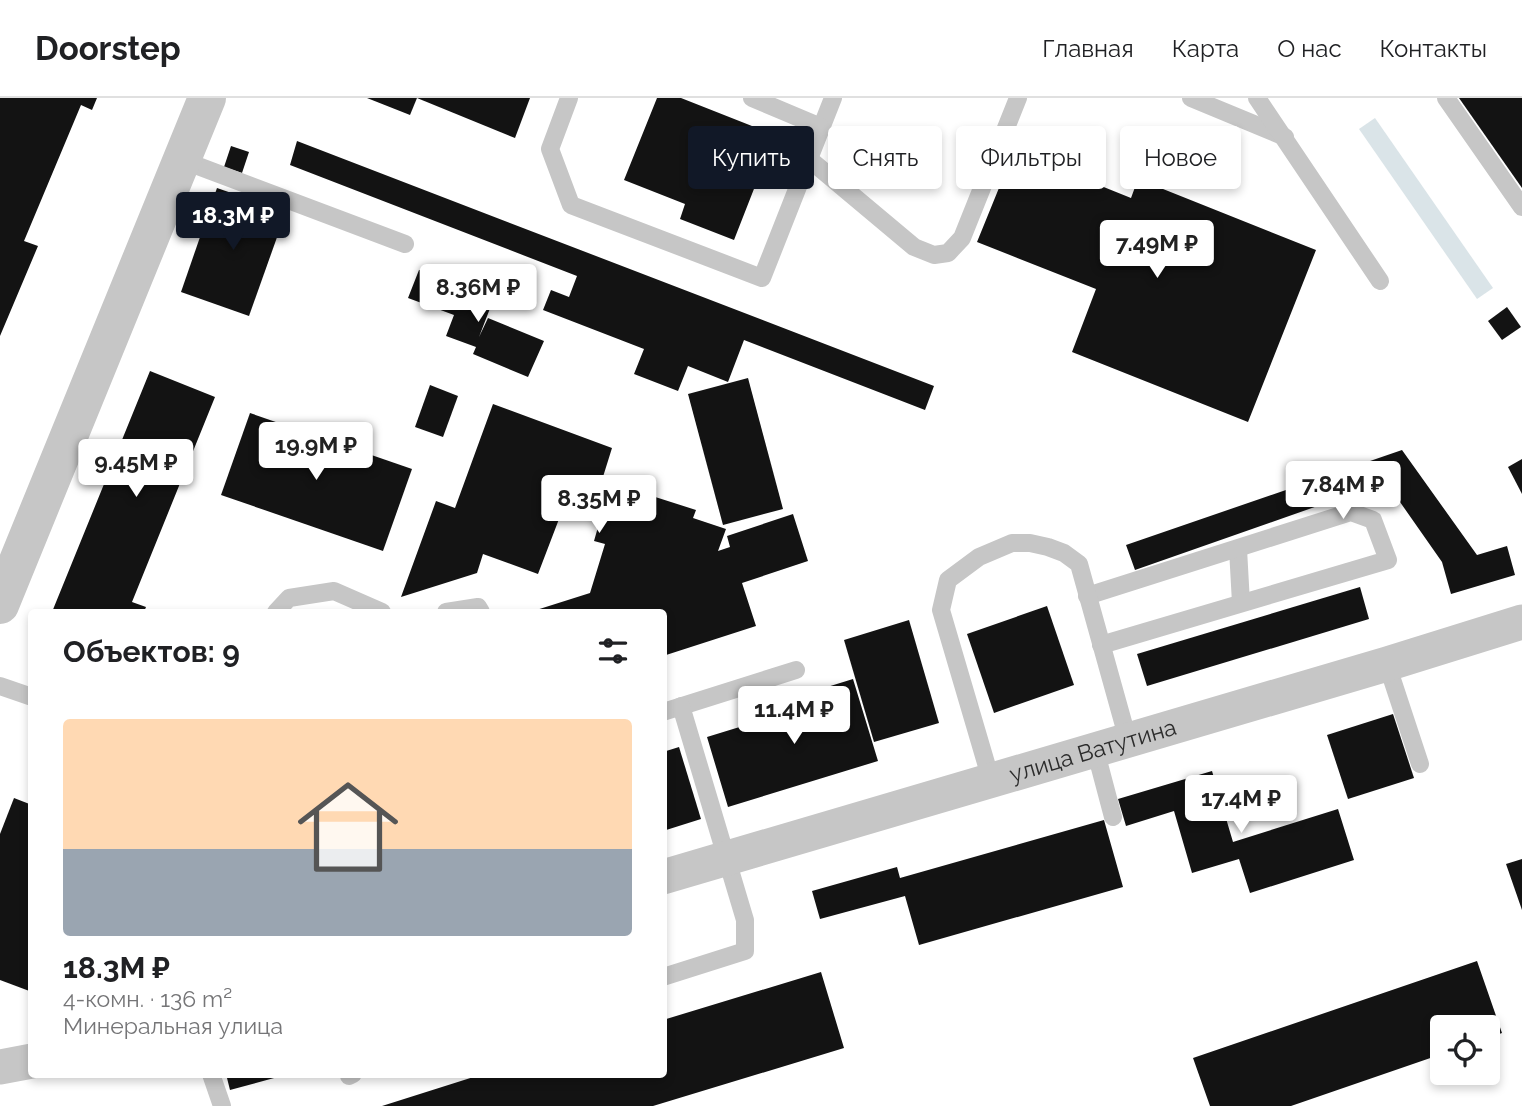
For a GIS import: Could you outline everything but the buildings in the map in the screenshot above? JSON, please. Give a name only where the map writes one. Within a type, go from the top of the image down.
[{"type":"street","points":[[0,605],[207,98]]},
{"type":"street","name":"улица Ватутина","points":[[667,876],[1522,622]]},
{"type":"street","points":[[0,1067],[28,1062]]},
{"type":"lane","points":[[569,98],[550,149],[571,205],[762,278],[797,189]]},
{"type":"lane","points":[[752,98],[821,127]]},
{"type":"lane","points":[[814,146],[833,98]]},
{"type":"lane","points":[[814,163],[914,247],[934,255],[948,253],[962,238],[1018,98]]},
{"type":"lane","points":[[1191,98],[1285,137]]},
{"type":"lane","points":[[1257,98],[1380,281]]},
{"type":"lane","points":[[1446,98],[1522,207]]},
{"type":"lane","points":[[182,160],[405,244]]},
{"type":"lane","points":[[1087,596],[1351,512],[1373,520],[1388,559],[1101,645]]},
{"type":"lane","points":[[991,780],[941,610],[948,580],[979,557],[1012,543],[1030,543],[1064,553],[1079,564],[1101,645],[1111,745],[1113,817]]},
{"type":"lane","points":[[1238,549],[1241,603]]},
{"type":"lane","points":[[279,609],[289,598],[334,591],[375,609]]},
{"type":"lane","points":[[1387,664],[1420,764]]},
{"type":"lane","points":[[667,976],[744,951],[745,920],[726,858],[672,709],[796,670]]},
{"type":"lane","points":[[0,686],[28,696]]},
{"type":"lane","points":[[212,1078],[222,1106]]},
{"type":"shaded area","points":[[1375,118],[1493,288],[1477,299],[1359,129]]}]
